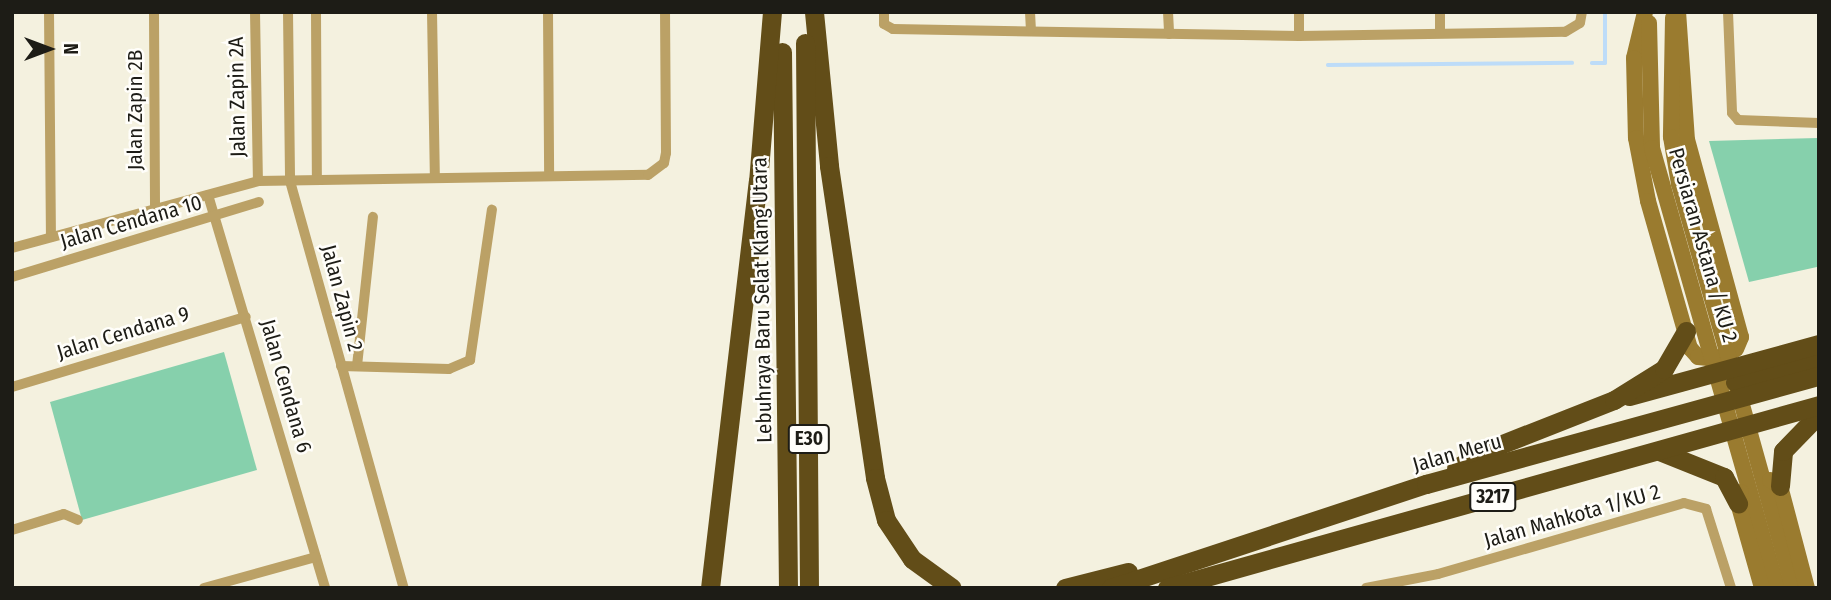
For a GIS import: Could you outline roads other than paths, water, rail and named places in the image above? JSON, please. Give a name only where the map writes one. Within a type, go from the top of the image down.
[{"type":"highway","points":[[710,588],[758,182],[772,12]]},
{"type":"highway","name":"Lebuhraya Baru Selat Klang Utara","points":[[781,12],[788,588]]},
{"type":"highway","name":"E30","points":[[805,12],[809,588]]},
{"type":"highway","points":[[814,12],[829,166],[874,478],[886,520],[912,559],[952,588]]},
{"type":"highway","points":[[1614,400],[1664,369],[1686,331]]},
{"type":"highway","points":[[1426,484],[1492,448],[1614,400],[1819,344]]},
{"type":"highway","points":[[1728,384],[1819,360]]},
{"type":"highway","name":"Jalan Meru","points":[[1111,588],[1426,484],[1819,376]]},
{"type":"highway","name":"3217","points":[[1171,587],[1819,405]]},
{"type":"highway","points":[[1780,486],[1783,451],[1819,414]]},
{"type":"highway","points":[[1658,451],[1724,477],[1738,503]]},
{"type":"highway","points":[[1065,588],[1180,564]]},
{"type":"street","points":[[49,12],[51,237]]},
{"type":"street","name":"Jalan Zapin 2B","points":[[154,12],[155,208]]},
{"type":"street","name":"Jalan Zapin 2A","points":[[255,12],[258,181]]},
{"type":"street","name":"Jalan Zapin 2","points":[[288,12],[290,181],[404,588]]},
{"type":"street","points":[[316,12],[317,180]]},
{"type":"street","points":[[432,12],[435,178]]},
{"type":"street","points":[[548,12],[549,174]]},
{"type":"street","points":[[12,248],[258,181],[549,174],[648,175],[664,163],[664,12]]},
{"type":"street","points":[[884,12],[884,24],[893,29],[1031,29],[1299,36],[1565,32],[1580,23],[1582,12]]},
{"type":"street","points":[[1030,12],[1031,29]]},
{"type":"street","points":[[1168,12],[1169,34]]},
{"type":"street","points":[[1299,12],[1299,36]]},
{"type":"street","points":[[1440,12],[1440,33]]},
{"type":"street","points":[[1647,12],[1634,58],[1636,138],[1648,201],[1686,331],[1693,353],[1706,359],[1730,353],[1741,337],[1686,140],[1676,12]]},
{"type":"street","name":"Persiaran Astana / KU 2","points":[[1647,12],[1652,148],[1793,588]]},
{"type":"street","name":"Persiaran Astana / KU 2","points":[[1676,12],[1669,68],[1679,184],[1777,588]]},
{"type":"street","points":[[1728,12],[1732,113],[1738,120],[1819,123]]},
{"type":"street","name":"Jalan Cendana 6","points":[[208,195],[325,588]]},
{"type":"street","name":"Jalan Cendana 10","points":[[12,277],[259,202]]},
{"type":"street","points":[[341,366],[449,369],[470,360],[492,210]]},
{"type":"street","points":[[357,366],[373,217]]},
{"type":"street","name":"Jalan Cendana 9","points":[[12,387],[246,317]]},
{"type":"street","points":[[1762,588],[1738,503],[1742,489],[1754,482],[1768,480],[1780,486],[1807,588]]},
{"type":"street","name":"Jalan Mahkota 1/KU 2","points":[[1366,588],[1438,574],[1696,503],[1706,509],[1713,523],[1731,588]]},
{"type":"street","points":[[13,527],[64,514],[78,520]]},
{"type":"street","points":[[204,588],[316,557]]},
{"type":"waterway","points":[[1592,63],[1605,63],[1605,12]]},
{"type":"waterway","points":[[1328,65],[1572,63]]}]
